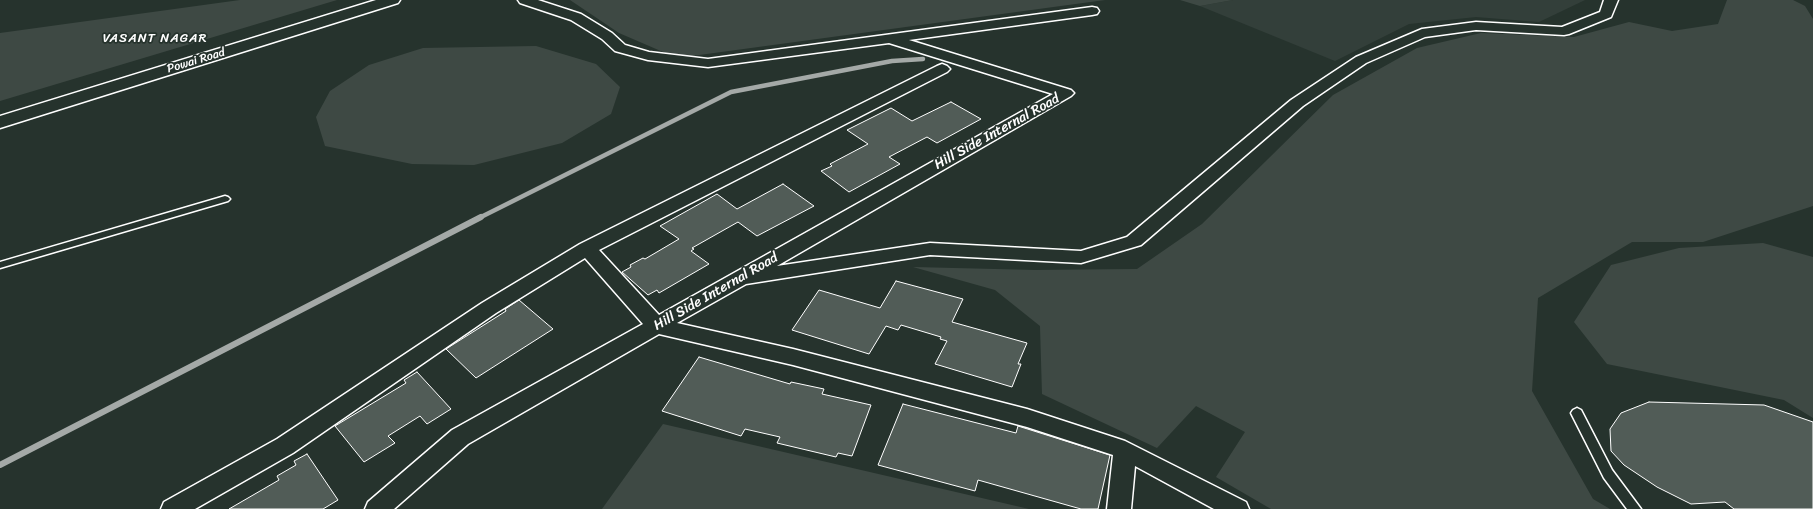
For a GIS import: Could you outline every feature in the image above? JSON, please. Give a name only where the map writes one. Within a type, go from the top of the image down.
[{"type":"main road","name":"Powai Road","points":[[0,122],[278,31],[363,0]]},
{"type":"main road","name":"Powai Road","points":[[0,112],[278,31],[392,0]]},
{"type":"street","points":[[525,0],[576,16],[607,36],[620,48],[648,56],[708,63],[1092,11]]},
{"type":"street","points":[[739,278],[930,249],[1081,257],[1134,241],[1297,103],[1360,60],[1422,33],[1476,26],[1564,31],[1606,14],[1611,0]]},
{"type":"street","name":"Hill Side Internal Road","points":[[378,509],[460,437],[658,326],[739,278],[1066,93],[890,38]]},
{"type":"street","points":[[173,509],[285,446],[489,308],[587,248],[942,69]]},
{"type":"street","points":[[587,248],[658,326],[793,357],[1020,416],[1125,450],[1237,509]]},
{"type":"street","points":[[1119,509],[1125,450]]},
{"type":"lane","points":[[0,266],[225,199]]},
{"type":"lane","points":[[1577,413],[1608,474],[1634,509]]},
{"type":"shaded area","points":[[240,0],[337,0],[0,101],[0,33]]},
{"type":"shaded area","points":[[570,0],[1105,0],[677,58],[619,33]]},
{"type":"shaded area","points":[[1180,0],[1233,0],[1200,6]]},
{"type":"shaded area","points":[[1233,0],[1585,0],[1539,22],[1476,17],[1409,24],[1335,61],[1200,6]]},
{"type":"shaded area","points":[[1727,0],[1793,0],[1805,6],[1813,19],[1813,206],[1703,242],[1632,242],[1538,298],[1532,391],[1593,499],[1610,509],[1271,509],[1216,477],[1245,432],[1196,406],[1157,448],[1042,394],[1040,326],[995,290],[913,267],[1035,270],[1137,269],[1202,224],[1333,95],[1417,48],[1481,33],[1574,37],[1629,22],[1672,31],[1718,24]]},
{"type":"shaded area","points":[[536,46],[596,64],[620,87],[611,114],[562,143],[474,165],[412,164],[325,146],[316,117],[330,91],[369,65],[423,48]]},
{"type":"shaded area","points":[[1763,243],[1813,257],[1813,418],[1784,400],[1607,364],[1574,322],[1611,265],[1679,248]]},
{"type":"shaded area","points":[[663,424],[1029,509],[602,509]]},
{"type":"building","points":[[951,102],[981,119],[937,143],[927,137],[889,157],[900,164],[849,192],[821,171],[832,166],[830,164],[868,144],[847,130],[891,108],[912,121]]},
{"type":"building","points":[[783,184],[814,206],[757,236],[738,222],[692,248],[694,249],[691,251],[709,264],[659,293],[657,290],[648,295],[622,272],[631,267],[630,265],[643,258],[645,259],[679,239],[660,226],[717,194],[737,209]]},
{"type":"building","points":[[896,281],[963,299],[952,322],[1027,343],[1018,364],[1021,364],[1012,387],[935,364],[947,341],[940,339],[941,337],[901,325],[898,330],[886,326],[869,354],[792,330],[819,290],[880,308]]},
{"type":"building","points":[[519,300],[553,329],[476,378],[446,349],[506,311],[505,309]]},
{"type":"building","points":[[699,357],[790,384],[791,382],[824,389],[822,394],[871,405],[852,456],[838,453],[836,457],[777,443],[780,437],[745,429],[741,436],[662,411]]},
{"type":"building","points":[[417,372],[451,409],[427,424],[420,416],[388,436],[395,443],[364,462],[335,426],[406,383],[404,380]]},
{"type":"building","points":[[1649,402],[1764,405],[1813,422],[1813,509],[1734,509],[1725,502],[1691,504],[1657,487],[1624,465],[1611,451],[1610,429],[1621,413]]},
{"type":"building","points":[[903,404],[1016,433],[1018,426],[1110,455],[1098,509],[1081,509],[978,480],[975,491],[878,465]]},
{"type":"building","points":[[307,454],[338,500],[323,509],[229,509],[279,480],[277,476],[296,465],[294,461]]},
{"type":"waterway","points":[[481,217],[731,92],[892,61],[923,59]]},
{"type":"waterway","points":[[0,465],[481,217]]},
{"type":"district","name":"VASANT NAGAR","points":[[155,39]]}]
